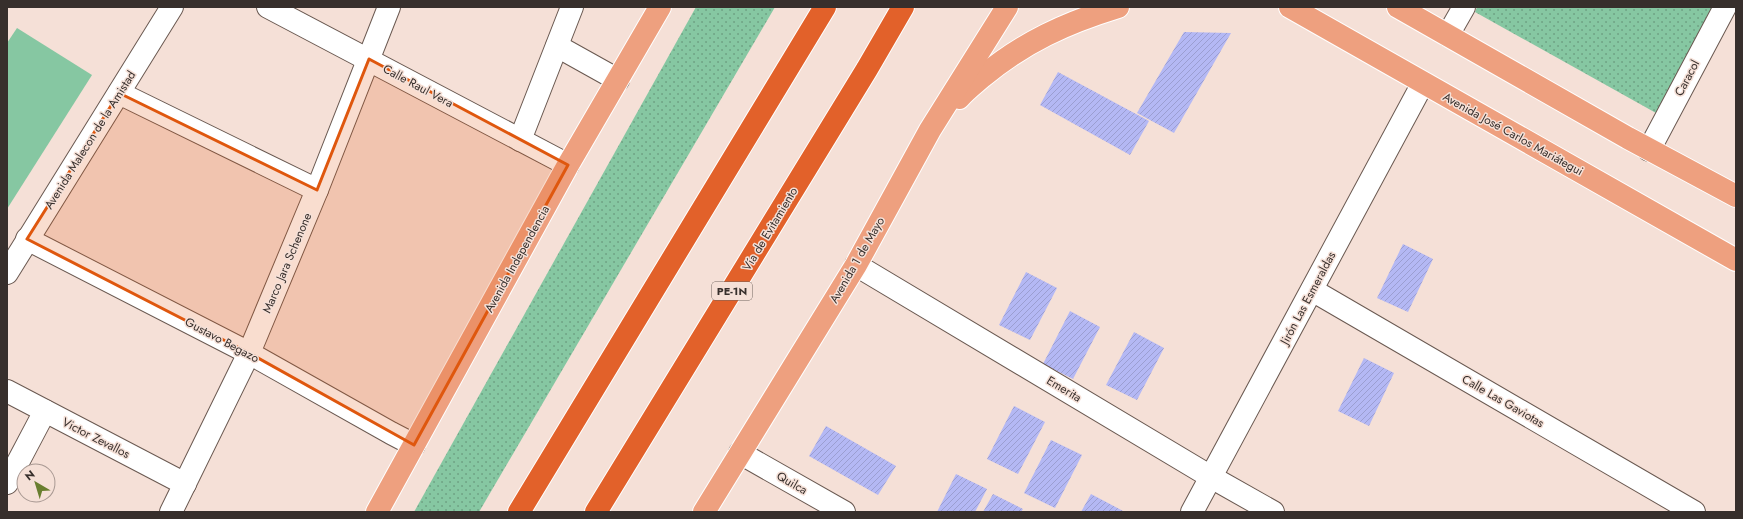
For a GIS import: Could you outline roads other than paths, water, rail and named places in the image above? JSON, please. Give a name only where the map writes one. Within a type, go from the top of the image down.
[{"type":"highway","points":[[519,512],[809,36],[825,7]]},
{"type":"highway","name":"Vía de Evitamiento","points":[[596,512],[867,69],[903,7]]},
{"type":"main road","name":"Avenida Independencia","points":[[377,512],[568,165],[660,7]]},
{"type":"main road","name":"Avenida 1 de Mayo","points":[[704,512],[856,265],[930,130],[1007,7]]},
{"type":"main road","points":[[930,130],[962,94],[998,64],[1039,38],[1082,18],[1118,7]]},
{"type":"main road","name":"Avenida José Carlos Mariátegui","points":[[1290,7],[1736,260]]},
{"type":"main road","points":[[1398,7],[1649,150],[1736,196]]},
{"type":"street","name":"Avenida Malecon de la Amistad","points":[[7,273],[172,7]]},
{"type":"street","name":"Calle Raul Vera","points":[[268,7],[568,165]]},
{"type":"street","name":"Marco Jara Schenone","points":[[171,512],[249,353],[317,190],[390,7]]},
{"type":"street","points":[[520,140],[572,7]]},
{"type":"street","points":[[1448,36],[1464,7]]},
{"type":"street","name":"Caracol","points":[[1649,150],[1725,7]]},
{"type":"street","points":[[556,46],[618,80]]},
{"type":"street","name":"Jirón Las Esmeraldas","points":[[1192,512],[1423,83]]},
{"type":"street","points":[[119,93],[317,190]]},
{"type":"street","name":"Gustavo Begazo","points":[[27,239],[249,353],[414,445]]},
{"type":"street","name":"Emerita","points":[[856,265],[1211,477],[1273,512]]},
{"type":"street","name":"Calle Las Gaviotas","points":[[1312,290],[1694,512]]},
{"type":"street","name":"Victor Zevallos","points":[[7,391],[185,484]]},
{"type":"street","points":[[7,483],[45,411]]},
{"type":"street","name":"Quilca","points":[[740,453],[844,512]]}]
